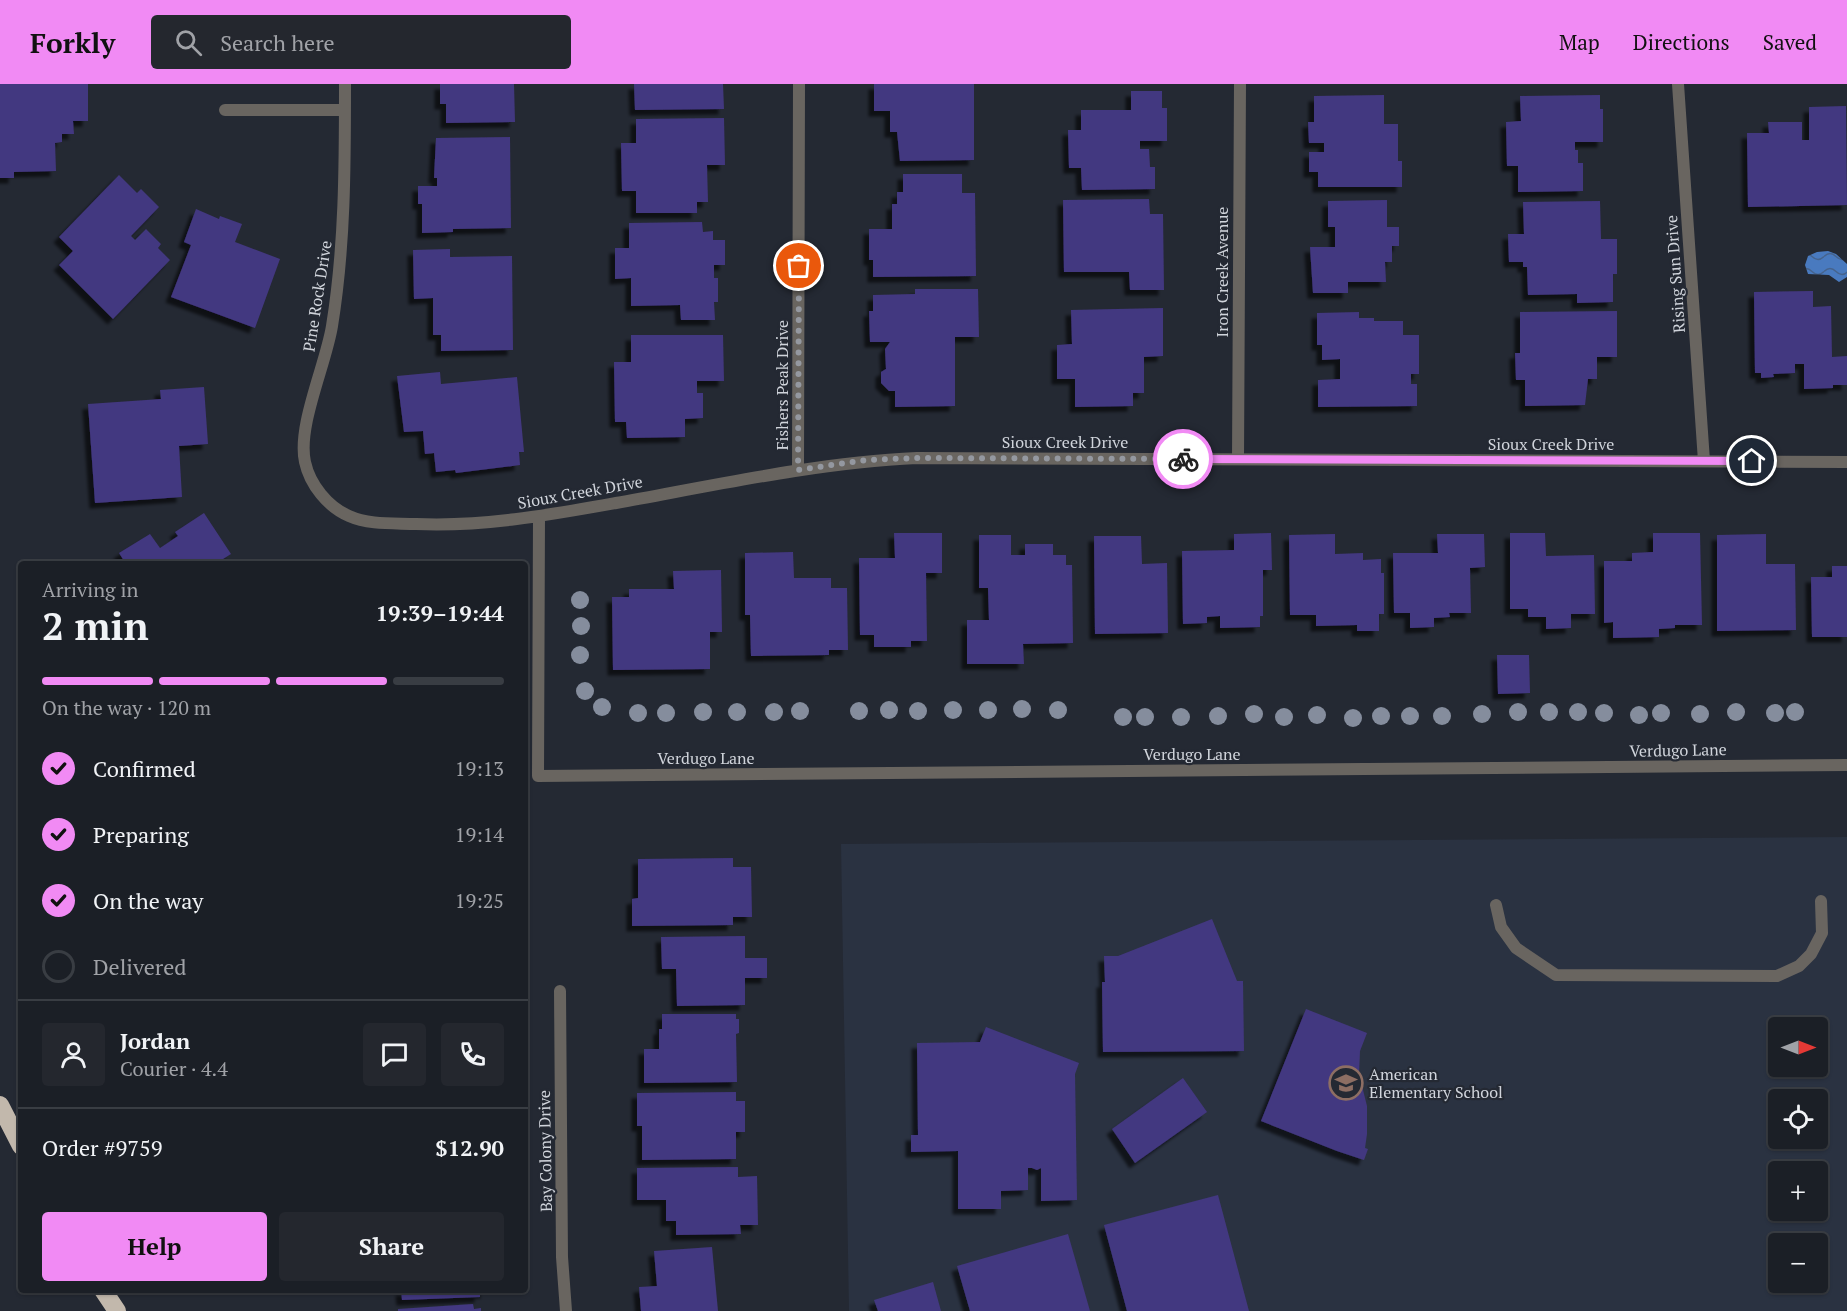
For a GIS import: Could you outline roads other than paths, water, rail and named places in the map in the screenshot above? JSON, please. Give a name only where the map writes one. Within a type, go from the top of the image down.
[{"type":"highway","points":[[0,1104],[18,1140]]},
{"type":"highway","points":[[105,1293],[117,1311]]},
{"type":"street","name":"Pine Rock Drive","points":[[329,503],[315,486],[305,462],[304,438],[332,330],[341,262],[345,84]]},
{"type":"street","name":"Fishers Peak Drive","points":[[798,470],[799,84]]},
{"type":"street","name":"Iron Creek Avenue","points":[[1238,459],[1239,84]]},
{"type":"street","name":"Rising Sun Drive","points":[[1678,84],[1704,461]]},
{"type":"street","points":[[225,110],[345,110]]},
{"type":"street","name":"Sioux Creek Drive","points":[[329,503],[349,516],[372,522],[440,525],[513,520],[798,470],[866,460],[917,458],[1847,462]]},
{"type":"street","name":"Verdugo Lane","points":[[539,517],[538,776],[1847,765]]},
{"type":"street","points":[[1496,905],[1501,927],[1516,948],[1557,975],[1777,976],[1799,966],[1811,954],[1822,933],[1821,902]]},
{"type":"street","name":"Bay Colony Drive","points":[[560,991],[562,1257],[566,1311]]},
{"type":"water","points":[[1828,251],[1836,254],[1847,264],[1847,277],[1839,282],[1829,275],[1808,274],[1805,265],[1808,256]]},
{"type":"place","name":"American Elementary School","points":[[1346,1083]]}]
